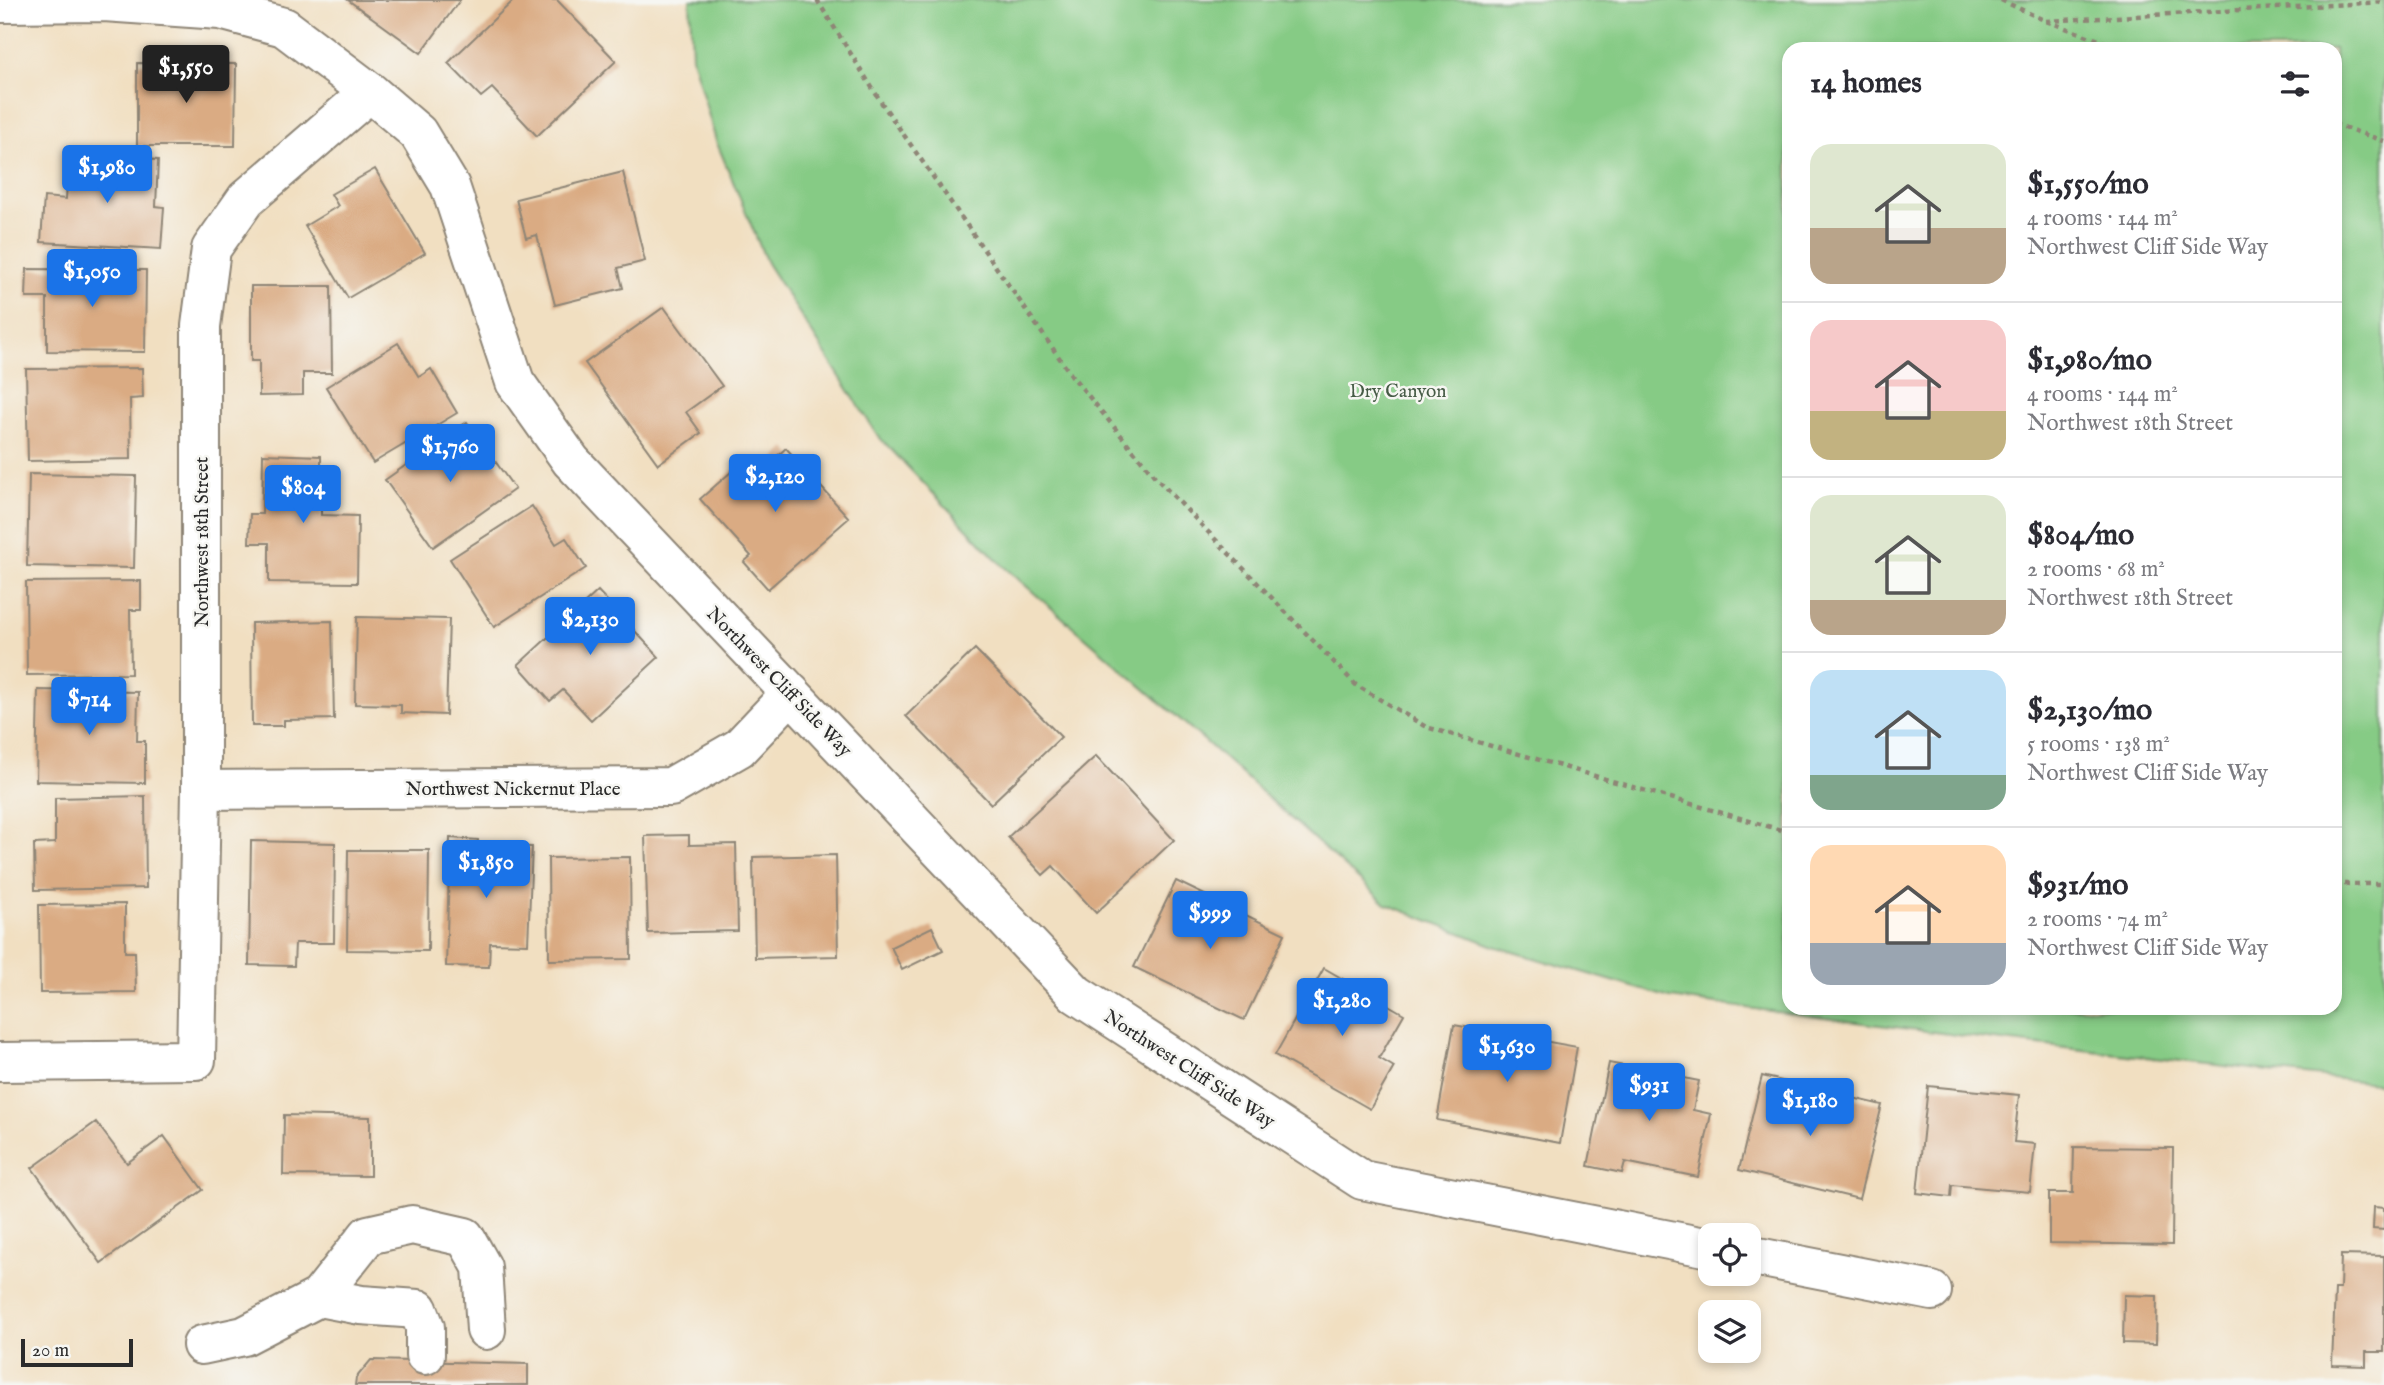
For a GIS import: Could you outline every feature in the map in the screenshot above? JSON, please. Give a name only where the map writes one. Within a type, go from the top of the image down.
[{"type":"street","name":"Northwest Cliff Side Way","points":[[0,4],[104,1],[220,10],[284,27],[370,92],[418,133],[450,186],[515,382],[571,461],[1076,994],[1362,1180],[1698,1246]]},
{"type":"street","name":"Northwest 18th Street","points":[[0,1062],[196,1060],[201,790],[201,326],[211,249],[246,199],[370,92]]},
{"type":"street","name":"Northwest Nickernut Place","points":[[201,790],[671,787],[739,748],[791,693]]},
{"type":"street","points":[[202,1345],[244,1336],[319,1297],[368,1235],[412,1225],[465,1237],[482,1267],[486,1330]]},
{"type":"street","points":[[1761,1258],[1932,1291]]},
{"type":"street","points":[[319,1297],[360,1305],[418,1308],[425,1327],[425,1355]]},
{"type":"path","points":[[817,0],[883,105],[1072,376],[1157,480],[1356,685],[1426,727],[1782,830]]},
{"type":"path","points":[[2001,0],[2046,21],[2104,42]]},
{"type":"path","points":[[2046,21],[2384,2]]},
{"type":"path","points":[[2342,127],[2384,141]]},
{"type":"path","points":[[2342,884],[2384,884]]},
{"type":"green space","name":"Dry Canyon","points":[[690,0],[2384,0],[2384,1084],[2003,1041],[1802,1015],[2342,1015],[2342,42],[1782,42],[1782,1012],[1670,998],[1497,947],[1386,904],[1205,741],[1003,566],[878,436],[767,263],[716,141],[692,57]]},
{"type":"building","points":[[348,0],[460,0],[421,53]]},
{"type":"building","points":[[514,0],[557,0],[616,61],[537,136],[492,88],[481,97],[448,63]]},
{"type":"building","points":[[137,63],[236,64],[235,146],[137,146]]},
{"type":"building","points":[[69,155],[158,160],[156,206],[164,207],[161,249],[41,242],[44,197],[66,199]]},
{"type":"building","points":[[375,169],[425,253],[348,298],[305,226],[338,206],[331,194]]},
{"type":"building","points":[[623,172],[645,261],[618,268],[623,288],[555,305],[537,235],[526,238],[516,199]]},
{"type":"building","points":[[27,269],[146,270],[145,352],[47,351],[47,298],[26,298]]},
{"type":"building","points":[[251,286],[331,286],[332,373],[303,373],[303,395],[259,396],[259,361],[251,361]]},
{"type":"building","points":[[664,307],[722,386],[686,412],[701,433],[658,464],[585,363]]},
{"type":"building","points":[[398,343],[419,377],[431,369],[457,413],[373,463],[326,387]]},
{"type":"building","points":[[142,368],[143,398],[130,399],[131,459],[28,461],[26,369]]},
{"type":"building","points":[[467,422],[515,489],[433,547],[385,480]]},
{"type":"building","points":[[786,448],[849,518],[768,589],[744,562],[751,556],[700,499],[746,459],[759,473]]},
{"type":"building","points":[[263,454],[321,456],[321,515],[358,516],[357,583],[269,582],[269,543],[249,543],[250,514],[262,514]]},
{"type":"building","points":[[29,474],[136,476],[134,568],[27,566]]},
{"type":"building","points":[[532,506],[556,544],[566,538],[586,568],[494,627],[450,559]]},
{"type":"building","points":[[141,581],[141,610],[130,610],[131,674],[27,675],[26,582]]},
{"type":"building","points":[[598,591],[659,657],[591,720],[563,690],[550,701],[518,665]]},
{"type":"building","points":[[357,617],[449,619],[446,715],[401,713],[401,705],[355,704]]},
{"type":"building","points":[[332,621],[334,719],[284,720],[284,726],[252,726],[251,623]]},
{"type":"building","points":[[975,649],[1061,737],[991,804],[906,716]]},
{"type":"building","points":[[38,690],[138,692],[137,741],[145,741],[145,783],[36,781]]},
{"type":"building","points":[[1096,756],[1174,840],[1096,913],[1053,866],[1043,875],[1008,837]]},
{"type":"building","points":[[145,796],[146,888],[35,890],[34,844],[55,843],[55,798]]},
{"type":"building","points":[[689,835],[689,845],[736,844],[738,931],[648,933],[645,836]]},
{"type":"building","points":[[450,838],[478,840],[478,845],[532,847],[528,944],[490,943],[489,967],[446,966]]},
{"type":"building","points":[[251,841],[335,843],[334,943],[295,943],[294,966],[249,965]]},
{"type":"building","points":[[348,850],[429,850],[428,951],[347,950]]},
{"type":"building","points":[[836,855],[838,956],[755,958],[753,857]]},
{"type":"building","points":[[630,857],[631,959],[549,960],[548,858]]},
{"type":"building","points":[[1176,881],[1285,934],[1244,1020],[1134,967]]},
{"type":"building","points":[[125,904],[125,952],[135,952],[136,992],[40,993],[39,905]]},
{"type":"building","points":[[932,927],[943,950],[902,970],[891,947]]},
{"type":"building","points":[[1324,968],[1404,1014],[1379,1058],[1394,1067],[1370,1109],[1275,1055]]},
{"type":"building","points":[[1454,1025],[1577,1047],[1560,1143],[1437,1120]]},
{"type":"building","points":[[1609,1063],[1699,1081],[1693,1110],[1711,1114],[1698,1177],[1625,1162],[1622,1173],[1588,1166]]},
{"type":"building","points":[[1762,1076],[1882,1105],[1859,1199],[1739,1170]]},
{"type":"building","points":[[1928,1086],[2019,1095],[2014,1142],[2035,1144],[2030,1192],[1952,1185],[1951,1197],[1917,1193]]},
{"type":"building","points":[[284,1115],[370,1117],[370,1176],[283,1175]]},
{"type":"building","points":[[96,1122],[127,1163],[164,1136],[203,1190],[101,1263],[32,1168]]},
{"type":"building","points":[[2074,1147],[2173,1148],[2172,1245],[2049,1243],[2049,1193],[2073,1193]]},
{"type":"building","points":[[2374,1207],[2384,1208],[2384,1230],[2373,1229]]},
{"type":"building","points":[[2341,1255],[2384,1256],[2384,1352],[2366,1352],[2366,1366],[2332,1365],[2335,1289],[2340,1289]]},
{"type":"building","points":[[2124,1295],[2157,1296],[2156,1344],[2123,1343]]},
{"type":"building","points":[[371,1360],[528,1364],[528,1385],[355,1385],[356,1378]]}]
